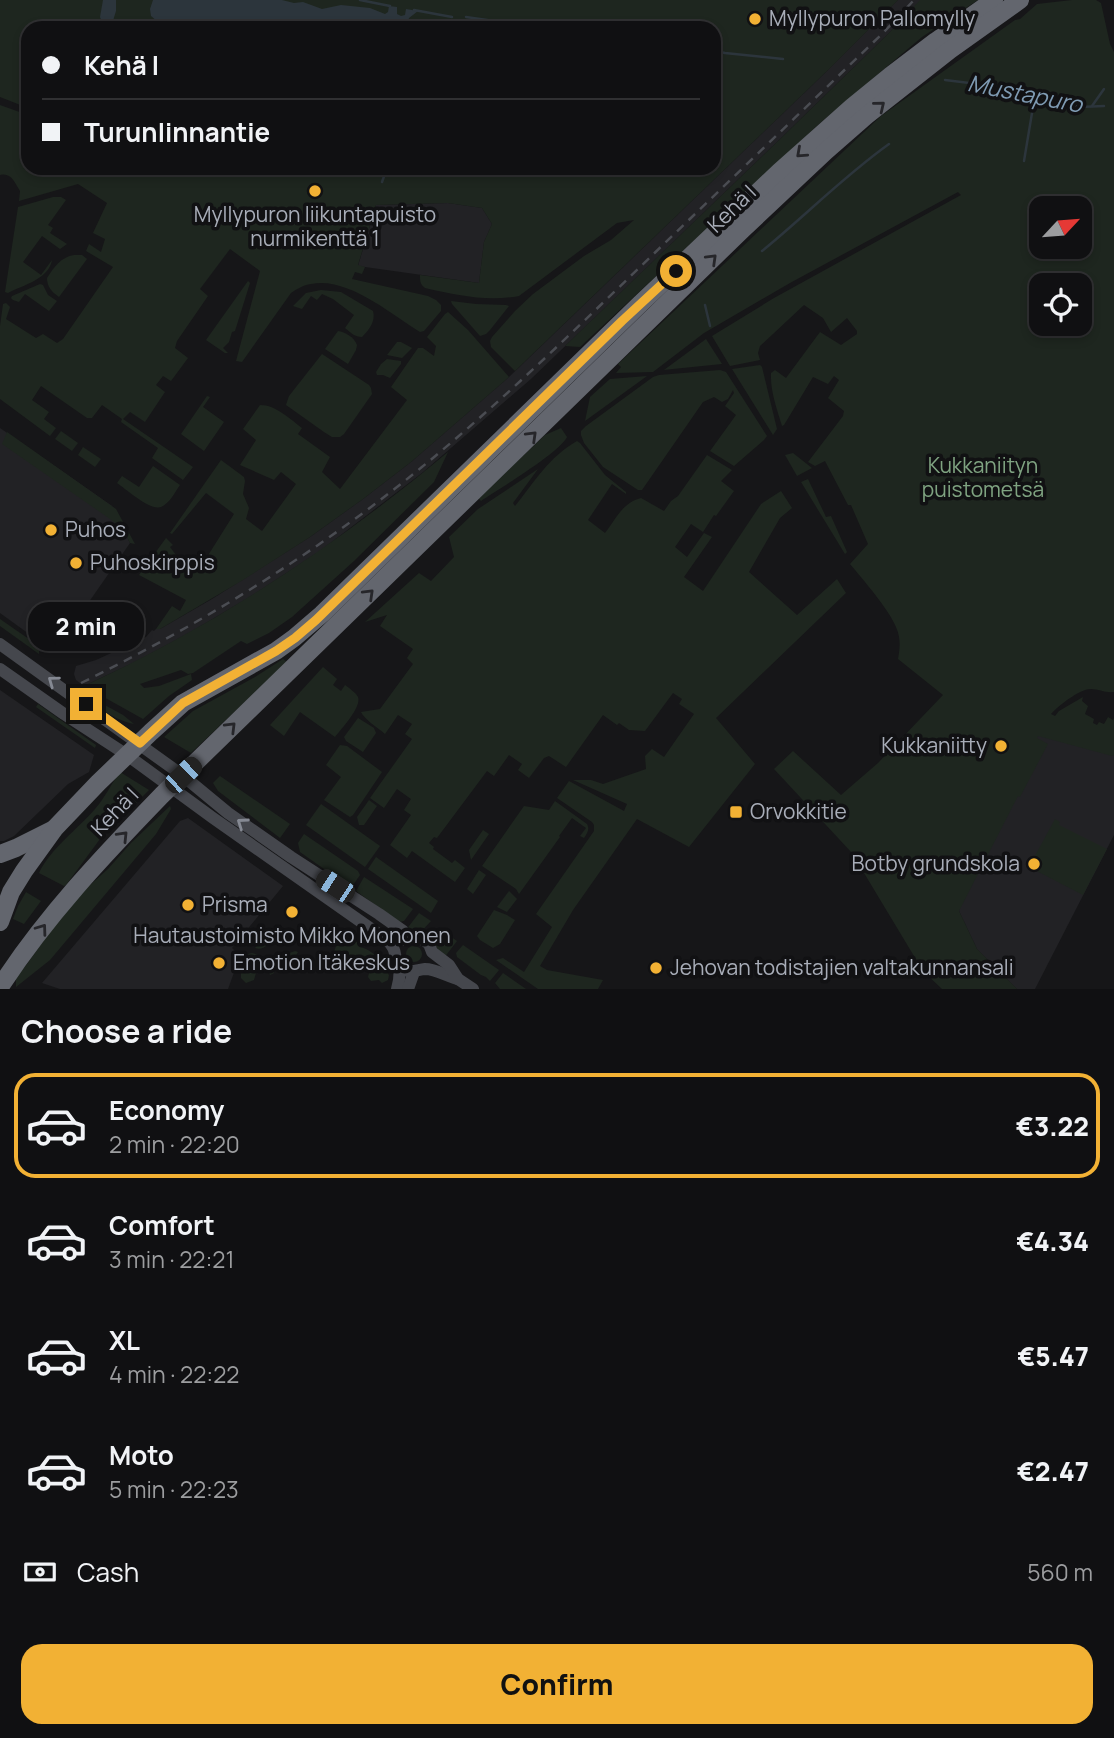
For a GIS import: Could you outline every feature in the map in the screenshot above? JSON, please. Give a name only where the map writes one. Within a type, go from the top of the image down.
[{"type":"highway","name":"Kehä I","points":[[0,922],[5,896],[55,828],[98,783],[183,703],[276,651],[316,620],[779,172],[881,84],[994,0]]},
{"type":"highway","name":"Kehä I","points":[[0,988],[62,902],[177,780],[742,230],[866,117],[950,50],[1020,0]]},
{"type":"highway","points":[[0,854],[55,828]]},
{"type":"main road","points":[[0,644],[177,780],[379,914],[408,937]]},
{"type":"main road","points":[[0,669],[64,714],[134,749]]},
{"type":"main road","points":[[177,780],[213,818],[387,940],[396,951]]},
{"type":"main road","points":[[397,989],[400,966],[396,951],[400,943],[408,937],[419,937],[429,944],[432,952],[449,965],[458,979]]},
{"type":"main road","points":[[408,989],[418,971],[430,960],[432,952]]},
{"type":"main road","points":[[400,966],[409,971],[438,972],[458,979],[473,989]]},
{"type":"shaded area","points":[[103,0],[116,0],[113,21],[102,21]]},
{"type":"shaded area","points":[[153,0],[282,0],[303,2],[322,9],[341,5],[370,8],[385,14],[389,6],[397,7],[397,14],[401,16],[405,15],[406,9],[418,11],[408,21],[157,21],[151,16]]},
{"type":"shaded area","points":[[898,0],[921,0],[531,379],[422,473],[320,551],[253,595],[137,661],[84,686],[76,680],[76,666],[96,660],[146,637],[152,630],[160,629],[212,599],[310,537],[411,462],[509,377]]},
{"type":"shaded area","points":[[448,203],[482,208],[492,224],[484,242],[479,283],[358,266],[376,205]]},
{"type":"shaded area","name":"Puhos","points":[[0,428],[112,506],[130,543],[54,652],[0,613]]},
{"type":"shaded area","points":[[0,690],[94,755],[89,772],[68,784],[14,836],[4,841],[0,841]]},
{"type":"shaded area","name":"Botby grundskola","points":[[975,714],[1114,755],[1114,835],[1035,989],[1017,989],[977,949],[959,911]]},
{"type":"shaded area","name":"Prisma","points":[[188,818],[283,886],[232,948],[240,956],[228,989],[60,989],[42,983],[180,821]]},
{"type":"green space","points":[[0,0],[898,0],[721,173],[721,21],[21,21],[21,105],[0,97]]},
{"type":"green space","points":[[920,0],[978,0],[922,37],[819,124],[580,347],[565,346],[888,34]]},
{"type":"green space","name":"Kukkaniityn puistometsä","points":[[1096,0],[1101,3],[1114,52],[1114,692],[1087,689],[1070,698],[1051,714],[1055,716],[1083,697],[1082,701],[1088,706],[1085,714],[1094,719],[1093,723],[1104,724],[1108,717],[1113,720],[1114,718],[1114,755],[1038,736],[1037,738],[1048,744],[959,911],[977,949],[1017,989],[942,989],[923,971],[852,853],[774,769],[793,751],[841,795],[878,763],[943,695],[898,659],[898,631],[875,595],[850,564],[868,544],[851,505],[848,505],[825,461],[815,466],[808,462],[843,416],[844,411],[828,398],[839,380],[834,376],[828,384],[813,377],[782,426],[774,400],[771,373],[775,370],[786,378],[820,332],[841,345],[857,334],[857,331],[847,318],[831,332],[823,318],[804,305],[760,346],[760,360],[730,366],[712,336],[774,298],[961,195],[958,192],[790,283],[704,333],[653,372],[616,373],[621,367],[618,364],[881,116],[1020,19],[1037,4]]},
{"type":"green space","points":[[0,105],[21,112],[21,175],[719,175],[515,371],[491,347],[492,337],[533,294],[584,256],[611,240],[634,220],[617,223],[519,296],[483,298],[425,288],[420,277],[479,283],[484,242],[492,224],[482,208],[448,203],[376,205],[358,265],[365,267],[362,274],[355,272],[352,279],[436,300],[441,305],[441,311],[424,331],[420,332],[354,291],[325,283],[311,284],[291,293],[242,362],[236,361],[260,271],[230,249],[200,289],[208,296],[177,341],[175,348],[188,358],[171,381],[163,376],[156,385],[165,392],[145,422],[130,412],[123,419],[193,467],[183,480],[152,458],[158,448],[102,405],[92,418],[87,418],[41,386],[32,400],[49,412],[44,419],[56,428],[50,436],[0,399],[0,326],[3,304],[6,303],[10,307],[6,319],[36,338],[43,334],[57,343],[63,339],[113,267],[86,251],[89,244],[101,252],[105,239],[93,233],[107,203],[78,184],[19,201],[20,191],[14,182],[7,175],[0,175]]},
{"type":"green space","points":[[53,197],[66,200],[48,225],[53,228],[50,233],[67,244],[60,249],[42,236],[23,262],[41,275],[52,260],[50,267],[35,281],[5,292],[18,207]]},
{"type":"green space","points":[[82,255],[87,259],[59,297],[50,289],[47,278],[62,260]]},
{"type":"green space","points":[[248,281],[250,283],[235,331],[223,348],[228,353],[225,353],[206,340]]},
{"type":"green space","points":[[40,284],[48,295],[57,301],[49,311],[25,294],[19,302],[11,298],[12,296]]},
{"type":"green space","points":[[321,290],[341,292],[373,311],[373,322],[362,337],[345,328],[354,315],[322,294],[317,300],[311,296],[302,309],[293,306],[306,293]]},
{"type":"green space","points":[[451,301],[509,306],[490,330],[480,336]]},
{"type":"green space","points":[[448,312],[468,330],[509,377],[411,462],[310,537],[243,580],[156,629],[172,606],[180,611],[186,600],[139,575],[166,538],[173,545],[170,547],[176,555],[174,557],[185,564],[207,557],[234,514],[206,493],[172,534],[170,533],[221,460],[244,477],[243,494],[249,508],[246,519],[262,531],[296,484],[281,472],[274,480],[240,465],[256,440],[243,429],[260,405],[272,407],[288,417],[302,428],[298,434],[330,457],[322,472],[340,489],[407,400],[391,387],[418,348],[423,348],[434,356],[436,346],[427,337]]},
{"type":"green space","points":[[338,331],[349,335],[357,345],[348,364],[325,349]]},
{"type":"green space","points":[[706,339],[722,364],[664,370]]},
{"type":"green space","points":[[397,342],[412,348],[402,358],[387,355]]},
{"type":"green space","points":[[322,354],[371,388],[372,394],[340,437],[332,437],[286,405],[289,396]]},
{"type":"green space","points":[[387,359],[401,361],[390,378],[377,375],[376,372]]},
{"type":"green space","points":[[760,365],[777,429],[773,435],[732,369]]},
{"type":"green space","points":[[720,370],[726,372],[767,436],[734,466],[710,451],[736,415],[725,406],[734,393],[733,390],[728,399],[722,402],[714,397],[703,402],[642,490],[603,467],[584,443],[581,431],[586,426],[653,377]]},
{"type":"green space","points":[[647,376],[585,421],[590,397],[610,379]]},
{"type":"green space","points":[[207,396],[210,397],[203,407],[224,422],[204,451],[181,434]]},
{"type":"green space","points":[[561,428],[567,437],[553,452],[481,501],[478,498],[545,435]]},
{"type":"green space","points":[[61,431],[78,443],[72,451],[55,439]]},
{"type":"green space","points":[[7,432],[116,509],[135,544],[130,543],[123,529],[110,519],[2,444]]},
{"type":"green space","points":[[577,441],[605,475],[626,492],[612,484],[588,520],[605,533],[620,512],[634,500],[641,498],[664,511],[707,455],[732,470],[721,481],[734,491],[716,516],[714,515],[703,532],[691,524],[675,547],[687,557],[704,533],[712,537],[684,577],[703,591],[761,504],[781,491],[792,508],[780,518],[749,572],[797,615],[837,579],[846,593],[716,718],[755,764],[689,847],[637,819],[573,910],[540,966],[547,970],[603,980],[598,989],[538,989],[496,960],[503,958],[524,972],[552,927],[536,914],[594,831],[592,822],[557,798],[569,781],[624,811],[627,804],[573,780],[591,780],[603,784],[646,769],[645,756],[652,749],[664,757],[694,714],[679,704],[682,699],[673,693],[645,731],[629,730],[603,715],[566,767],[549,756],[544,758],[529,778],[518,770],[522,764],[509,755],[494,776],[487,771],[437,838],[434,837],[429,843],[452,863],[455,860],[465,868],[455,882],[412,851],[407,858],[390,845],[411,815],[404,810],[411,799],[397,789],[384,808],[370,798],[412,739],[405,734],[412,724],[398,715],[385,734],[361,712],[380,709],[413,664],[407,658],[413,649],[380,626],[387,615],[365,622],[419,573],[431,581],[454,557],[449,537],[478,509],[538,469],[513,503],[515,506],[550,462]]},
{"type":"green space","points":[[83,447],[101,459],[95,467],[78,455]]},
{"type":"green space","points":[[448,452],[434,482],[354,561],[292,617],[247,644],[241,641],[193,673],[188,674],[181,670],[140,684],[144,688],[159,686],[191,674],[192,680],[143,719],[84,686],[181,637],[274,581],[363,519]]},
{"type":"green space","points":[[793,453],[812,468],[797,476],[785,455]]},
{"type":"green space","points":[[153,466],[180,485],[170,500],[161,507],[145,503],[117,483],[122,476],[139,487]]},
{"type":"green space","points":[[808,479],[826,517],[831,516],[847,552],[845,554],[801,482]]},
{"type":"green space","points":[[0,619],[36,644],[39,654],[0,626]]},
{"type":"green space","points":[[283,659],[287,662],[191,753],[164,737],[193,711]]},
{"type":"green space","points":[[323,667],[337,679],[333,685],[341,691],[345,685],[357,695],[354,712],[335,737],[300,712],[284,736],[270,725]]},
{"type":"green space","points":[[83,693],[123,715],[134,724],[106,712]]},
{"type":"green space","points":[[38,704],[96,745],[95,748],[36,707]]},
{"type":"green space","points":[[358,718],[374,728],[376,733],[363,752],[344,737]]},
{"type":"green space","points":[[340,745],[347,746],[382,772],[350,817],[324,800],[341,777],[326,765]]},
{"type":"green space","points":[[120,772],[149,790],[100,839],[66,885],[39,873],[57,847],[99,805]]},
{"type":"green space","points":[[220,776],[290,824],[280,838],[218,791],[213,783]]},
{"type":"green space","points":[[369,800],[377,806],[364,825],[359,825],[357,817]]},
{"type":"green space","points":[[555,801],[587,824],[588,831],[584,838],[580,836],[586,828],[572,818],[519,894],[516,889],[482,866],[524,806],[549,810]]},
{"type":"green space","points":[[321,804],[380,846],[365,867],[306,825]]},
{"type":"green space","points":[[170,806],[171,809],[156,834],[50,960],[16,987],[16,977],[59,919]]},
{"type":"green space","points":[[1055,819],[1060,822],[1059,825],[1107,849],[1083,895],[1029,867]]},
{"type":"green space","points":[[483,830],[489,834],[471,860],[469,850]]},
{"type":"green space","points":[[304,834],[358,871],[360,875],[351,888],[300,852],[298,843]]},
{"type":"green space","points":[[376,857],[438,901],[431,913],[368,869]]},
{"type":"green space","points":[[479,870],[486,875],[473,894],[467,889]]},
{"type":"green space","points":[[364,877],[413,909],[404,921],[399,922],[356,891]]},
{"type":"green space","points":[[509,891],[517,899],[507,912],[497,907]]},
{"type":"green space","points":[[26,892],[41,901],[24,924],[13,919]]},
{"type":"green space","points":[[494,910],[515,920],[500,944],[493,948],[477,936]]},
{"type":"green space","points":[[419,913],[431,921],[419,934],[406,930]]},
{"type":"green space","points":[[261,929],[269,934],[269,941],[264,948],[258,949],[255,948],[257,939],[250,937],[255,930]]},
{"type":"green space","points":[[440,929],[457,941],[444,958],[434,941]]},
{"type":"green space","points":[[348,940],[357,942],[359,947],[383,959],[389,975],[388,980],[382,983],[379,980],[371,981],[368,977],[371,966],[345,957],[339,964],[340,958],[334,952],[336,946]]},
{"type":"green space","points":[[463,945],[499,970],[490,981],[457,957],[456,953]]},
{"type":"green space","points":[[414,946],[420,948],[420,960],[414,962],[408,960],[406,954],[408,948]]},
{"type":"green space","points":[[298,952],[292,962],[289,959],[277,961],[274,973],[270,975],[270,961]]},
{"type":"green space","points":[[252,953],[259,955],[262,965],[254,980],[246,983],[241,978],[243,960]]},
{"type":"green space","points":[[503,973],[526,989],[500,989],[495,983]]},
{"type":"waterway","name":"Mustapuro","points":[[360,0],[390,6]]},
{"type":"waterway","name":"Mustapuro","points":[[414,10],[452,17]]},
{"type":"waterway","name":"Mustapuro","points":[[466,17],[494,21]]},
{"type":"waterway","name":"Mustapuro","points":[[721,52],[783,59]]},
{"type":"waterway","name":"Mustapuro","points":[[945,80],[1002,87],[1080,107],[1104,106]]},
{"type":"waterway","points":[[1092,106],[1104,89]]},
{"type":"waterway","points":[[1024,161],[1035,95]]},
{"type":"waterway","points":[[762,251],[856,169],[889,144]]},
{"type":"waterway","points":[[382,182],[384,175]]},
{"type":"waterway","points":[[705,305],[710,326]]},
{"type":"railway","points":[[81,683],[157,644],[266,579],[337,532],[407,479],[542,361],[914,0]]},
{"type":"place","name":"Myllypuron Pallomylly","points":[[755,19]]},
{"type":"place","name":"Myllypuron liikuntapuisto nurmikenttä 1","points":[[315,191]]},
{"type":"place","name":"Puhos","points":[[51,530]]},
{"type":"place","name":"Puhoskirppis","points":[[76,563]]},
{"type":"place","name":"Kukkaniitty","points":[[1001,746]]},
{"type":"place","name":"Orvokkitie","points":[[736,812]]},
{"type":"place","name":"Botby grundskola","points":[[1034,864]]},
{"type":"place","name":"Prisma","points":[[188,905]]},
{"type":"place","name":"Hautaustoimisto Mikko Mononen","points":[[292,912]]},
{"type":"place","name":"Emotion Itäkeskus","points":[[219,963]]},
{"type":"place","name":"Jehovan todistajien valtakunnansali","points":[[656,968]]},
{"type":"route","points":[[86,704],[140,743],[183,703],[295,638],[676,271]]}]
